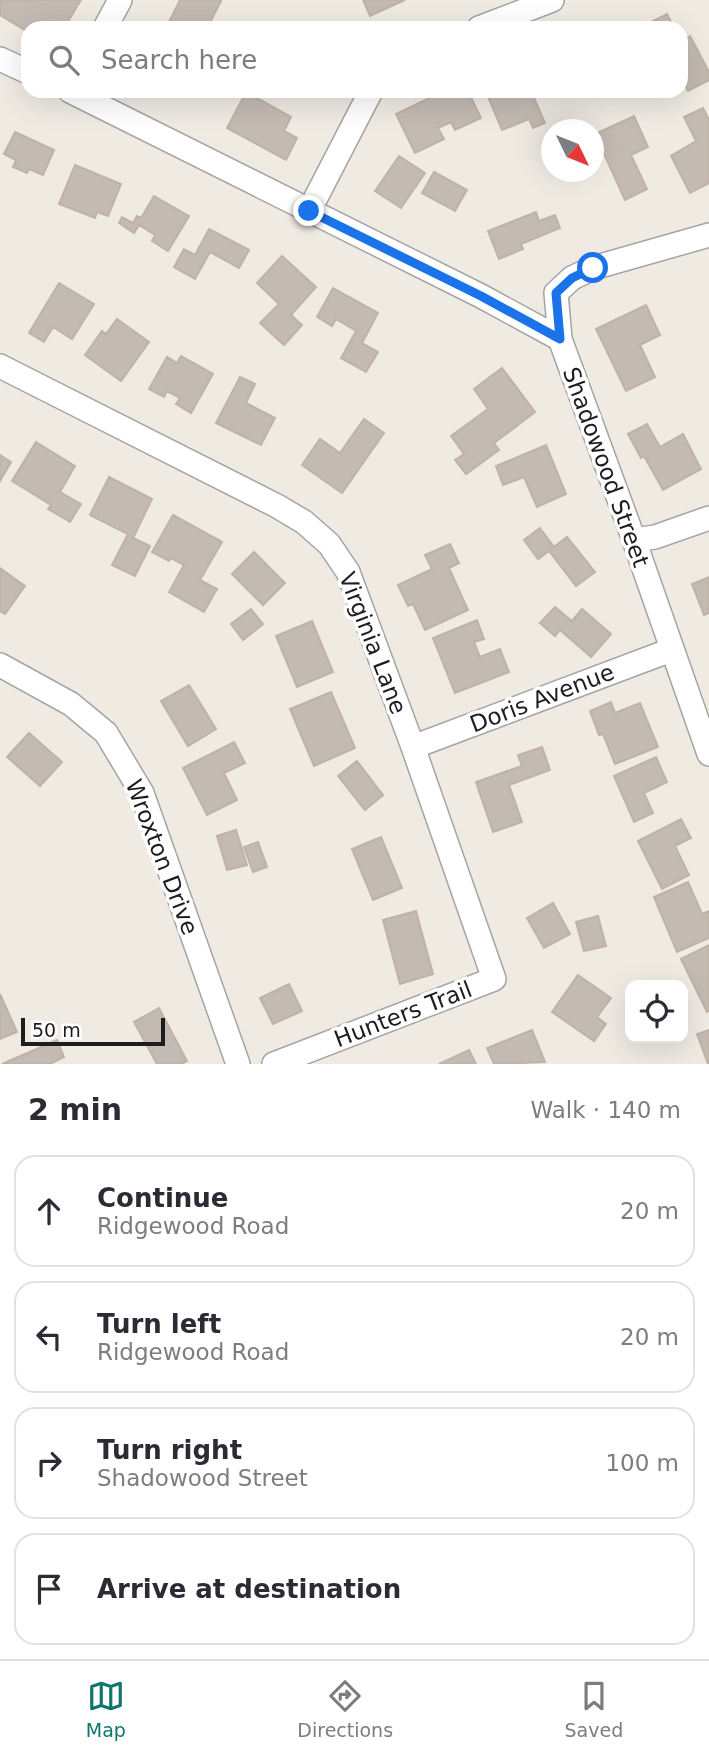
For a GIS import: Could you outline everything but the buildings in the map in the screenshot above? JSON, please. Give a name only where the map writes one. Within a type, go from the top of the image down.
[{"type":"street","points":[[109,21],[120,0]]},
{"type":"street","points":[[497,21],[552,0]]},
{"type":"street","points":[[0,59],[21,69]]},
{"type":"street","name":"Shadowood Street","points":[[85,98],[481,296],[560,339],[709,754]]},
{"type":"street","points":[[309,211],[367,98]]},
{"type":"street","points":[[560,339],[556,293],[572,278],[593,268],[709,235]]},
{"type":"street","name":"Virginia Lane","points":[[0,366],[277,506],[304,522],[330,544],[348,572],[494,979]]},
{"type":"street","points":[[634,540],[655,537],[709,518]]},
{"type":"street","name":"Doris Avenue","points":[[413,747],[671,649]]},
{"type":"street","name":"Wroxton Drive","points":[[0,665],[71,704],[106,733],[142,793],[238,1064]]},
{"type":"street","name":"Hunters Trail","points":[[274,1064],[494,979]]},
{"type":"route","points":[[309,211],[481,296],[560,339],[556,293],[572,278],[593,268]]}]
